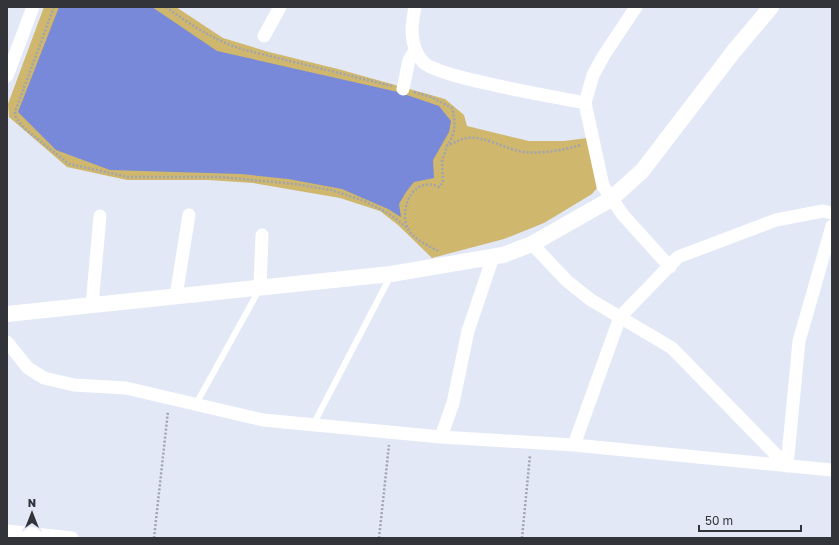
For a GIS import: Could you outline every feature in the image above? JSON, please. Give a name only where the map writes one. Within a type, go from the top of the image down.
[{"type":"street","points":[[7,76],[10,61],[33,7]]},
{"type":"street","points":[[264,36],[280,7]]},
{"type":"street","points":[[415,7],[412,37],[415,50],[424,63],[436,70],[457,76],[585,103]]},
{"type":"street","points":[[7,314],[391,274],[492,257],[532,244],[611,199],[642,171],[734,51],[771,7]]},
{"type":"street","points":[[632,8],[593,75],[585,103],[603,186],[623,215],[670,267]]},
{"type":"street","points":[[403,89],[409,60],[415,50]]},
{"type":"street","points":[[574,445],[620,317],[678,257],[776,220],[823,211],[832,213]]},
{"type":"street","points":[[176,296],[189,215]]},
{"type":"street","points":[[92,306],[100,216]]},
{"type":"street","points":[[787,466],[799,341],[832,226]]},
{"type":"street","points":[[260,288],[262,235]]},
{"type":"street","points":[[532,244],[567,280],[591,300],[672,348],[787,466]]},
{"type":"street","points":[[441,437],[453,403],[468,331],[492,257]]},
{"type":"street","points":[[7,342],[28,368],[44,378],[74,385],[126,388],[263,420],[441,437],[574,445],[832,470]]},
{"type":"street","points":[[7,531],[72,538]]},
{"type":"lane","points":[[312,425],[391,274]]},
{"type":"lane","points":[[196,404],[260,288]]},
{"type":"path","points":[[54,7],[15,112],[16,118],[24,128],[69,164],[128,177],[220,177],[295,184],[331,190],[362,200],[388,213],[409,229],[420,240],[455,264]]},
{"type":"path","points":[[166,7],[181,18],[229,45],[403,89],[431,97],[452,108],[456,127],[442,161],[443,182],[439,187],[432,184],[422,185],[414,190],[408,200],[406,215],[409,229]]},
{"type":"path","points":[[447,146],[468,138],[480,139],[511,150],[537,152],[574,147],[594,142]]},
{"type":"path","points":[[154,538],[171,398]]},
{"type":"path","points":[[380,538],[390,432]]},
{"type":"path","points":[[522,538],[531,442]]},
{"type":"shaded area","points":[[44,7],[176,7],[223,38],[269,52],[338,69],[445,99],[464,115],[467,126],[529,141],[564,141],[587,138],[597,188],[592,194],[544,223],[504,239],[432,258],[398,225],[380,211],[340,198],[253,183],[208,180],[127,180],[67,167],[9,117],[8,104]]},
{"type":"water","points":[[59,7],[152,7],[217,51],[398,92],[439,106],[451,121],[449,132],[433,160],[434,178],[414,182],[399,204],[401,217],[388,209],[342,189],[288,179],[241,174],[110,170],[56,150],[18,112]]}]
